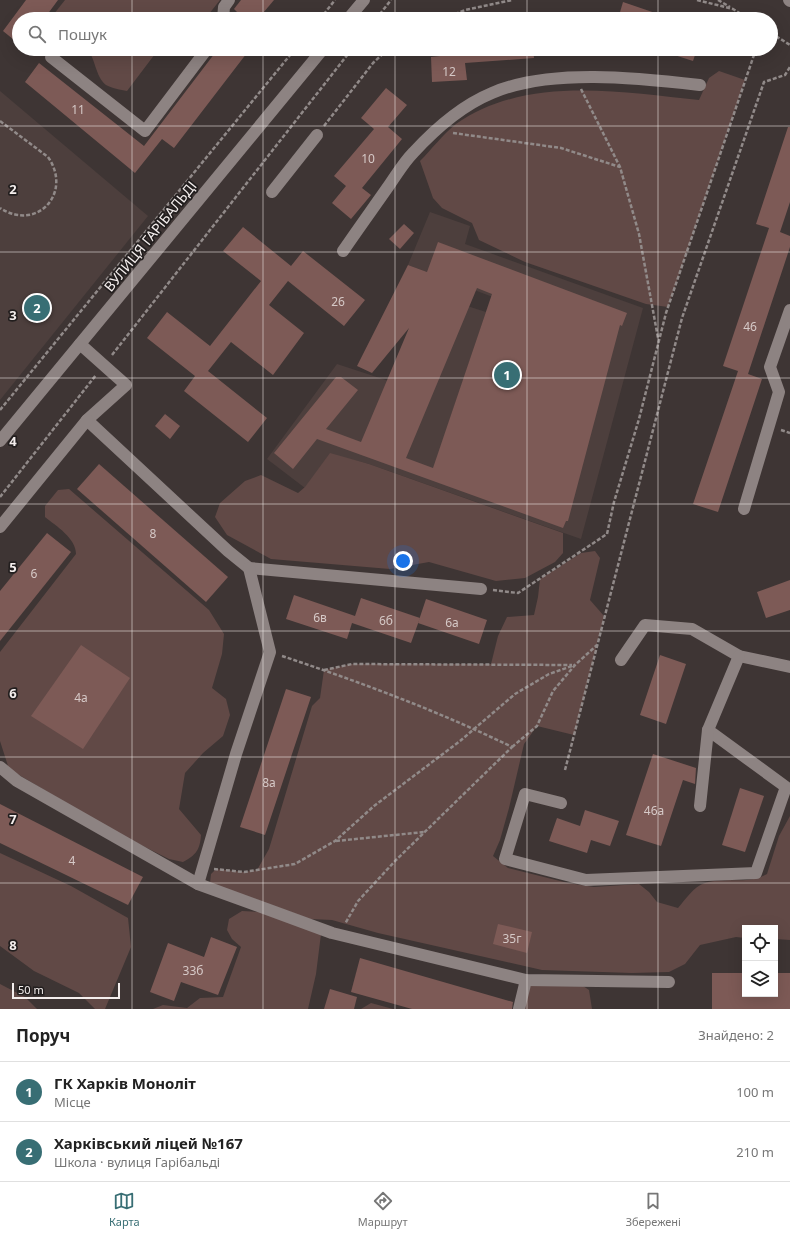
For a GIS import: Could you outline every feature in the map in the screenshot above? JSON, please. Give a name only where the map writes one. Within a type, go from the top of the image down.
[{"type":"street","points":[[224,12],[224,7],[229,0]]},
{"type":"street","points":[[354,12],[364,0]]},
{"type":"street","points":[[51,57],[145,131],[202,56]]},
{"type":"street","name":"ВУЛИЦЯ ГАРІБАЛЬДІ","points":[[0,441],[317,56]]},
{"type":"street","points":[[342,251],[412,154],[435,130],[469,106],[493,92],[529,83],[559,78],[638,78],[700,85]]},
{"type":"street","points":[[272,192],[317,135]]},
{"type":"street","points":[[744,509],[779,392],[770,367],[790,310]]},
{"type":"street","points":[[0,527],[87,420],[126,385],[80,344]]},
{"type":"street","points":[[87,420],[228,552],[249,568],[482,589]]},
{"type":"street","points":[[198,884],[236,754],[270,652],[249,568]]},
{"type":"street","points":[[621,660],[646,625],[692,629],[739,656],[790,667]]},
{"type":"street","points":[[700,806],[708,730],[739,656]]},
{"type":"street","points":[[561,803],[525,794],[505,859],[586,880],[756,873],[786,787],[708,730]]},
{"type":"street","points":[[0,767],[17,782],[198,884],[339,935],[526,980],[669,982]]},
{"type":"street","points":[[518,1009],[526,980]]},
{"type":"path","points":[[326,12],[335,0]]},
{"type":"path","points":[[382,12],[391,0]]},
{"type":"path","points":[[460,12],[512,0]]},
{"type":"path","points":[[697,0],[733,9]]},
{"type":"path","points":[[718,0],[738,12]]},
{"type":"path","points":[[778,37],[790,45]]},
{"type":"path","points":[[0,410],[289,56]]},
{"type":"path","points":[[0,497],[347,56]]},
{"type":"path","points":[[317,135],[373,62],[380,56]]},
{"type":"path","points":[[482,589],[518,593],[581,553],[607,534],[614,502],[666,313],[754,56]]},
{"type":"path","points":[[566,770],[682,318],[764,82],[785,75],[790,67]]},
{"type":"path","points":[[576,78],[620,167],[639,234],[658,341]]},
{"type":"path","points":[[0,121],[48,157],[53,164],[57,177],[56,188],[51,201],[36,212],[17,215],[0,208]]},
{"type":"path","points":[[435,130],[561,148],[620,167]]},
{"type":"path","points":[[339,935],[358,901],[425,832],[512,747],[537,726],[553,691],[575,665],[597,645]]},
{"type":"path","points":[[270,652],[324,670],[474,728],[512,747]]},
{"type":"path","points":[[324,670],[352,664],[575,665]]},
{"type":"path","points":[[202,868],[244,872],[295,864],[335,841],[374,806],[516,694],[549,674],[575,665]]},
{"type":"path","points":[[335,841],[425,832]]},
{"type":"shaded area","points":[[65,0],[220,0],[211,12],[56,12]]},
{"type":"shaded area","points":[[91,56],[153,56],[127,91],[106,85],[102,81]]},
{"type":"shaded area","points":[[719,71],[745,80],[668,307],[646,304],[525,262],[479,240],[472,223],[442,208],[433,198],[420,161],[451,128],[483,109],[512,98],[543,93],[574,91],[638,93],[699,100],[709,78]]},
{"type":"shaded area","points":[[0,91],[148,216],[0,400]]},
{"type":"shaded area","points":[[430,212],[470,226],[465,244],[643,308],[581,539],[369,464],[330,454],[305,488],[267,459],[337,364],[398,384],[433,295],[486,312],[437,458],[564,324],[408,265]]},
{"type":"shaded area","points":[[330,453],[369,464],[563,533],[563,553],[555,562],[525,578],[496,581],[429,562],[390,569],[271,559],[227,535],[215,517],[220,503],[245,481],[261,475],[298,493],[305,487]]},
{"type":"shaded area","points":[[69,489],[209,610],[224,634],[222,654],[212,688],[226,699],[230,715],[223,736],[203,753],[185,773],[179,809],[201,835],[200,845],[196,852],[183,862],[169,859],[117,833],[9,769],[0,741],[0,652],[76,554],[73,543],[69,538],[60,528],[45,517],[45,506],[58,490]]},
{"type":"shaded area","points":[[595,551],[600,558],[590,600],[604,616],[574,735],[537,726],[524,744],[509,808],[500,840],[493,856],[508,868],[568,883],[594,887],[639,884],[649,892],[657,902],[678,908],[693,890],[705,883],[713,881],[752,879],[767,874],[779,836],[790,816],[790,940],[778,939],[778,925],[742,925],[742,938],[736,937],[700,945],[685,964],[669,972],[632,973],[542,970],[378,933],[332,920],[310,919],[210,883],[211,874],[216,869],[244,872],[257,870],[269,849],[312,706],[320,698],[324,670],[352,664],[491,664],[498,636],[507,617],[534,615],[540,579],[581,553]]},
{"type":"shaded area","points":[[0,853],[71,886],[128,918],[131,947],[105,1009],[95,1009],[79,993],[34,971],[0,946]]},
{"type":"shaded area","points":[[242,911],[260,912],[321,934],[316,974],[308,1009],[153,1009],[163,1005],[187,1008],[200,998],[223,997],[241,947],[232,939],[227,930],[229,919]]},
{"type":"shaded area","points":[[0,984],[25,997],[37,1009],[0,1009]]},
{"type":"shaded area","points":[[531,984],[580,984],[589,990],[592,1009],[523,1009]]},
{"type":"shaded area","points":[[371,1003],[393,1009],[361,1009]]},
{"type":"building","points":[[26,0],[58,0],[49,12],[17,12]]},
{"type":"building","points":[[241,0],[274,0],[264,12],[237,12],[234,9]]},
{"type":"building","points":[[623,2],[652,12],[620,12]]},
{"type":"building","points":[[12,19],[12,38],[3,31]]},
{"type":"building","points":[[213,56],[245,56],[174,148],[162,139],[135,173],[25,82],[39,63],[144,146]]},
{"type":"building","points":[[534,56],[534,58],[465,63],[467,80],[432,82],[431,57]]},
{"type":"building","points":[[678,56],[695,56],[693,61]]},
{"type":"building","points":[[386,88],[407,105],[388,127],[402,139],[362,188],[371,195],[351,219],[332,203],[346,186],[334,176],[374,129],[361,118]]},
{"type":"building","points":[[788,127],[790,127],[790,202],[780,232],[790,236],[790,247],[748,374],[762,379],[718,512],[693,504],[738,371],[723,366],[769,228],[756,224]]},
{"type":"building","points":[[404,224],[414,233],[400,249],[389,239]]},
{"type":"building","points":[[243,227],[291,266],[303,251],[365,300],[344,326],[288,281],[269,305],[304,333],[273,375],[231,342],[208,371],[267,418],[248,442],[184,391],[195,376],[147,338],[167,312],[210,346],[261,281],[223,251]]},
{"type":"building","points":[[438,242],[627,313],[622,326],[620,325],[568,521],[566,521],[563,528],[317,439],[293,469],[274,453],[336,377],[341,377],[358,390],[326,429],[361,442],[409,328],[372,373],[357,366],[408,265],[427,272]],"holes":[[[477,288],[492,294],[433,468],[406,458]]]},
{"type":"building","points":[[165,414],[180,426],[170,439],[155,426]]},
{"type":"building","points":[[99,464],[228,577],[206,602],[77,489]]},
{"type":"building","points":[[47,533],[71,552],[0,641],[0,591]]},
{"type":"building","points":[[790,580],[790,610],[766,618],[757,592]]},
{"type":"building","points":[[294,595],[355,616],[361,598],[420,618],[411,643],[352,623],[347,639],[286,619]]},
{"type":"building","points":[[426,599],[487,620],[479,644],[418,623]]},
{"type":"building","points":[[81,645],[130,678],[83,749],[31,716]]},
{"type":"building","points":[[660,655],[686,664],[666,724],[640,715]]},
{"type":"building","points":[[286,689],[311,697],[265,835],[240,827]]},
{"type":"building","points":[[653,754],[696,768],[695,784],[683,780],[661,846],[626,835]]},
{"type":"building","points":[[740,788],[764,796],[745,852],[722,845]]},
{"type":"building","points":[[0,804],[143,877],[128,905],[0,843]]},
{"type":"building","points":[[585,810],[619,821],[610,846],[591,840],[587,853],[549,841],[557,818],[580,826]]},
{"type":"building","points":[[498,924],[532,932],[527,953],[493,944]]},
{"type":"building","points":[[211,937],[237,947],[218,995],[181,982],[174,1001],[150,992],[168,943],[204,957]]},
{"type":"building","points":[[360,958],[513,1002],[512,1009],[412,1009],[351,992]]},
{"type":"building","points":[[712,973],[742,973],[742,997],[778,997],[778,973],[790,973],[790,1009],[712,1009]]},
{"type":"building","points":[[330,989],[357,997],[354,1009],[324,1009]]},
{"type":"place","name":"Харківський ліцей №167","points":[[37,308]]},
{"type":"place","name":"ГК Харків Моноліт","points":[[507,375]]}]
